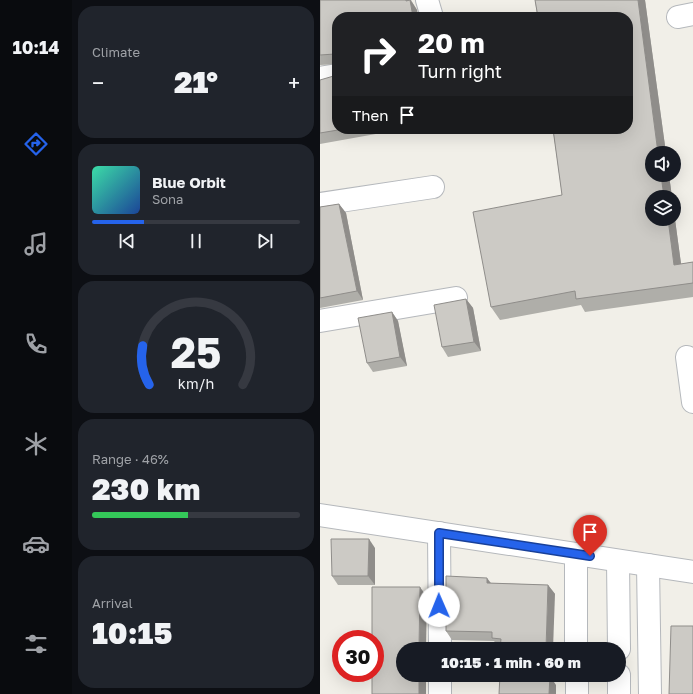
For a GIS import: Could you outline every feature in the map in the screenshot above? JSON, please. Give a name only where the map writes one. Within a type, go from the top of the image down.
[{"type":"street","points":[[427,0],[431,12]]},
{"type":"street","points":[[320,78],[332,76]]},
{"type":"street","points":[[320,204],[433,187]]},
{"type":"street","points":[[320,321],[456,298]]},
{"type":"street","points":[[687,357],[693,402]]},
{"type":"street","points":[[320,515],[693,572]]},
{"type":"street","points":[[439,533],[440,642]]},
{"type":"street","points":[[576,554],[576,642]]},
{"type":"street","points":[[618,560],[618,642]]},
{"type":"street","points":[[648,565],[650,694]]},
{"type":"street","points":[[440,682],[440,694]]},
{"type":"street","points":[[577,682],[577,694]]},
{"type":"street","points":[[619,682],[619,694]]},
{"type":"building","points":[[320,0],[410,0],[412,12],[332,12],[332,54],[320,55]]},
{"type":"building","points":[[535,0],[638,0],[657,146],[645,146],[645,182],[662,182],[663,190],[645,190],[645,226],[669,226],[674,265],[693,262],[693,283],[576,299],[575,291],[491,307],[473,212],[562,195],[554,134],[633,134],[633,12],[537,12]]},
{"type":"building","points":[[332,76],[332,131],[320,133],[320,80]]},
{"type":"building","points":[[339,204],[357,291],[320,298],[320,207]]},
{"type":"building","points":[[466,299],[474,342],[442,347],[434,305]]},
{"type":"building","points":[[392,312],[400,357],[367,363],[358,318]]},
{"type":"building","points":[[331,539],[369,539],[368,576],[332,576]]},
{"type":"building","points":[[446,576],[487,578],[487,583],[548,585],[546,642],[501,642],[501,639],[492,638],[492,632],[446,631]]},
{"type":"building","points":[[372,587],[420,587],[419,642],[396,642],[396,682],[419,682],[419,694],[372,694],[372,682],[384,682],[384,630],[372,630]]},
{"type":"building","points":[[671,626],[693,626],[693,694],[669,694]]},
{"type":"building","points":[[500,682],[550,682],[549,694],[499,694]]},
{"type":"route","points":[[439,606],[439,533],[590,556]]}]
